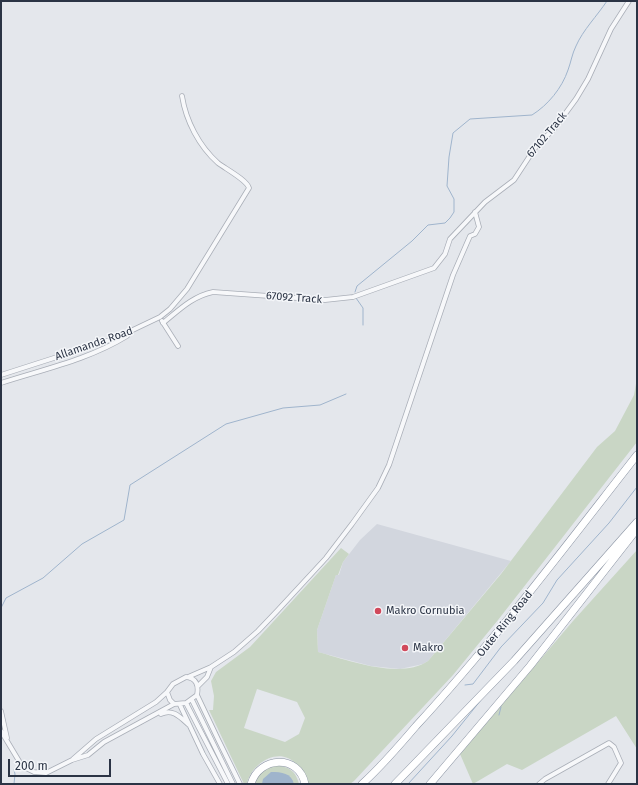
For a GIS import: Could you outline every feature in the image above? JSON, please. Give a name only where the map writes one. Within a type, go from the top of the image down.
[{"type":"highway","name":"Outer Ring Road","points":[[362,784],[388,759],[466,672],[564,551],[637,455]]},
{"type":"highway","points":[[395,784],[514,661],[637,522]]},
{"type":"highway","points":[[430,784],[530,666],[637,529]]},
{"type":"highway","points":[[251,784],[260,769],[270,763],[286,762],[294,766],[303,777],[304,784]]},
{"type":"street","name":"67102 Track","points":[[445,254],[450,239],[475,212],[514,180],[537,145],[554,129],[576,100],[588,79],[611,29],[629,1]]},
{"type":"street","points":[[138,329],[160,317],[170,309],[187,289],[249,188],[246,183],[226,170],[207,151],[191,126],[184,107],[182,96]]},
{"type":"street","points":[[72,760],[96,739],[156,702],[167,692],[170,686],[179,680],[211,667],[244,644],[326,558],[378,488],[389,465],[453,275],[470,236],[475,234],[479,227],[475,212]]},
{"type":"street","name":"67092 Track","points":[[164,323],[199,295],[213,292],[311,300],[353,296],[393,281],[429,270],[439,264],[445,254]]},
{"type":"street","points":[[160,317],[178,346]]},
{"type":"street","name":"Allamanda Road","points":[[1,375],[100,344],[138,329]]},
{"type":"street","name":"Allamanda Road","points":[[1,383],[60,366],[86,356],[108,346],[138,329]]},
{"type":"street","points":[[167,692],[170,700],[174,704],[180,705],[192,700],[207,677],[211,667]]},
{"type":"street","points":[[188,677],[195,681],[197,691],[216,738],[222,746],[240,784]]},
{"type":"street","points":[[192,700],[233,784]]},
{"type":"street","points":[[186,703],[228,784]]},
{"type":"street","points":[[1,731],[22,766],[34,772],[46,773],[72,760],[88,755],[104,742],[174,704]]},
{"type":"street","points":[[180,705],[207,763],[220,784]]},
{"type":"street","points":[[1,711],[8,743]]},
{"type":"street","points":[[149,718],[166,711],[176,713],[191,727]]},
{"type":"street","points":[[539,784],[544,779],[609,743],[613,745],[621,761],[620,767],[608,784]]},
{"type":"shaded area","points":[[377,524],[511,561],[428,661],[423,664],[400,669],[371,666],[318,652],[317,630],[336,575],[339,575],[343,562],[360,540]]},
{"type":"green space","points":[[637,378],[637,442],[498,620],[453,675],[354,781],[350,784],[307,784],[297,765],[290,759],[275,757],[260,763],[254,769],[247,784],[244,784],[209,710],[213,710],[214,696],[211,681],[216,672],[250,647],[341,548],[349,554],[343,562],[338,575],[336,575],[317,630],[318,652],[374,667],[389,669],[403,669],[428,661],[501,574],[597,447],[615,431],[634,395]],"holes":[[[257,689],[297,702],[305,718],[299,734],[285,742],[244,728]]]},
{"type":"green space","points":[[637,550],[637,749],[616,716],[522,770],[507,764],[473,784],[460,754],[573,621]]},
{"type":"green space","points":[[274,765],[283,766],[293,772],[298,779],[299,784],[254,784],[259,774]]},
{"type":"water","points":[[271,772],[279,772],[288,775],[293,780],[294,784],[262,784],[263,779]]},
{"type":"waterway","points":[[355,292],[357,286],[412,241],[428,225],[445,223],[454,212],[454,199],[447,186],[449,157],[453,133],[470,119],[532,115],[544,106],[554,96],[562,83],[579,40],[607,1]]},
{"type":"waterway","points":[[356,298],[363,308],[363,325]]},
{"type":"waterway","points":[[1,608],[6,598],[43,578],[82,544],[124,520],[130,485],[226,424],[283,408],[320,405],[346,394]]},
{"type":"waterway","points":[[465,685],[473,684],[501,647],[543,603],[557,580],[609,523],[637,487]]},
{"type":"waterway","points":[[408,784],[452,736],[481,700]]},
{"type":"waterway","points":[[499,715],[501,707]]},
{"type":"waterway","points":[[14,770],[14,784]]},
{"type":"place","name":"Makro Cornubia","points":[[378,611]]},
{"type":"place","name":"Makro","points":[[405,648]]}]
